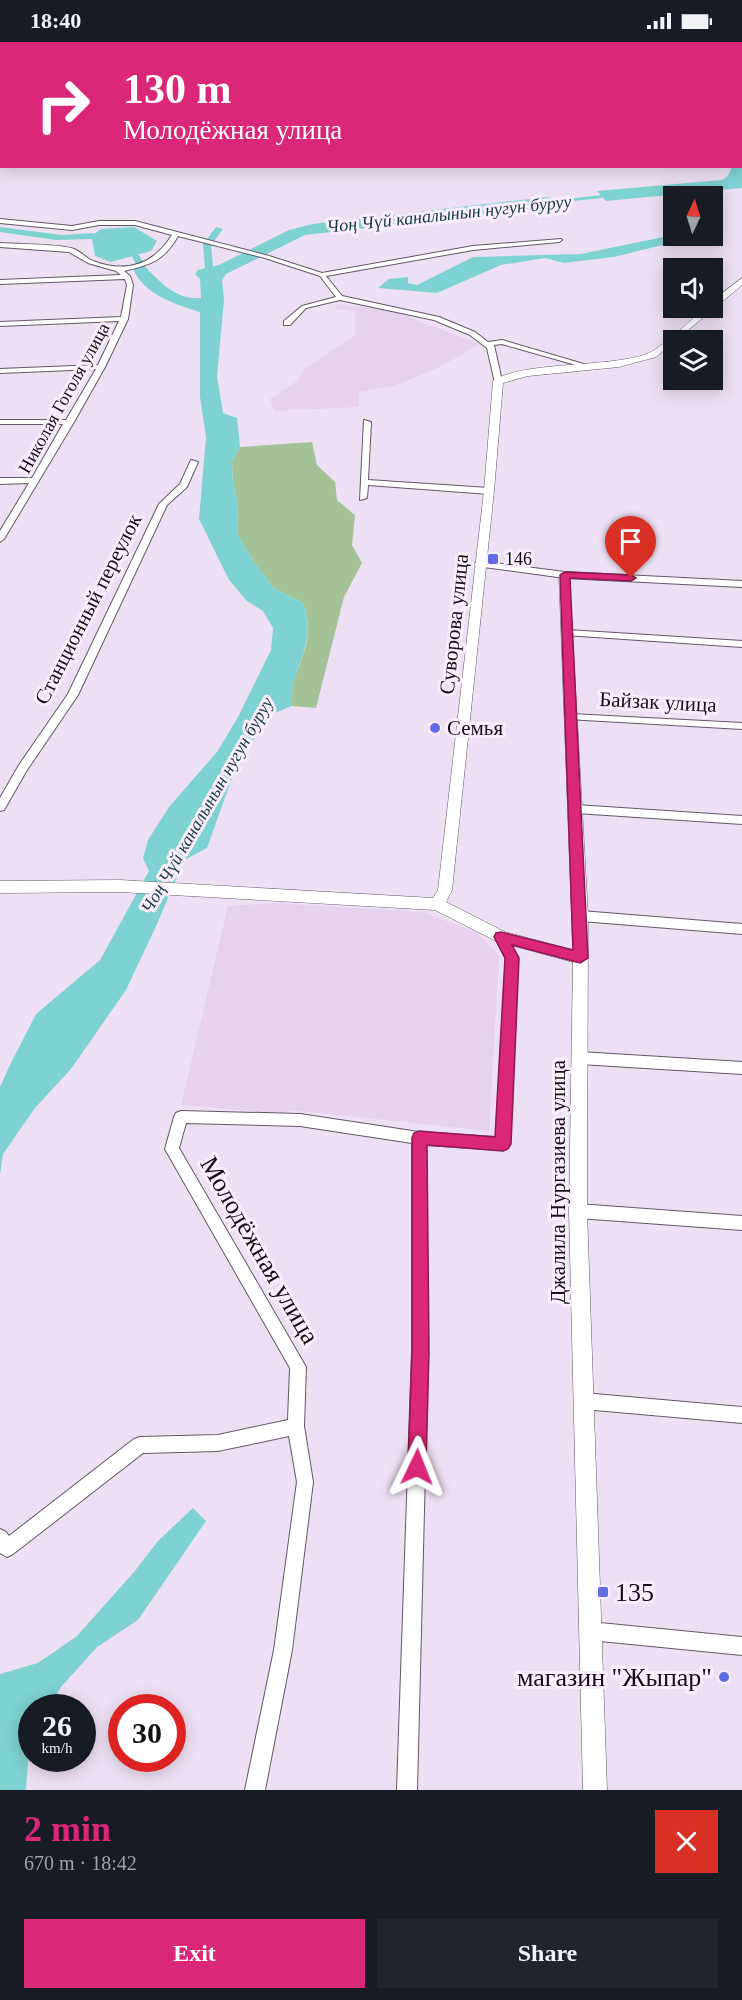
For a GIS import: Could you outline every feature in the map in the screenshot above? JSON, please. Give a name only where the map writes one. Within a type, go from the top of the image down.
[{"type":"street","points":[[0,220],[72,228],[99,223],[135,224],[267,257],[322,275],[473,248],[559,240]]},
{"type":"street","points":[[118,270],[144,265],[169,248],[176,234]]},
{"type":"street","points":[[0,246],[65,248],[76,252],[90,262],[118,270],[128,277]]},
{"type":"street","points":[[322,275],[340,298]]},
{"type":"street","points":[[0,282],[128,277]]},
{"type":"street","name":"Николая Гоголя улица","points":[[0,539],[101,367],[124,319],[130,285],[128,277]]},
{"type":"street","points":[[723,297],[742,281]]},
{"type":"street","points":[[287,323],[304,307],[340,298],[445,322],[475,334],[488,344],[502,342],[590,367]]},
{"type":"street","points":[[498,381],[528,373],[620,364],[653,355],[698,318]]},
{"type":"street","points":[[0,324],[124,319]]},
{"type":"street","name":"Суворова улица","points":[[437,904],[446,890],[479,564],[489,491],[498,381],[491,347],[488,344]]},
{"type":"street","points":[[0,371],[101,367]]},
{"type":"street","points":[[0,422],[70,422]]},
{"type":"street","points":[[363,498],[366,482],[368,422]]},
{"type":"street","name":"Станционный переулок","points":[[0,807],[23,768],[73,695],[163,504],[184,485],[194,462]]},
{"type":"street","points":[[0,481],[36,480]]},
{"type":"street","points":[[366,482],[489,491]]},
{"type":"street","points":[[479,564],[565,575],[742,584]]},
{"type":"street","name":"Джалила Нургазиева улица","points":[[565,575],[580,916],[578,1211],[596,1790]]},
{"type":"street","points":[[568,633],[742,644]]},
{"type":"street","name":"Байзак улица","points":[[571,717],[742,726]]},
{"type":"street","points":[[576,809],[742,820]]},
{"type":"street","points":[[0,887],[120,886],[437,904],[501,937],[580,958]]},
{"type":"street","points":[[580,916],[742,929]]},
{"type":"street","name":"Молодёжная улица","points":[[255,1790],[284,1650],[305,1482],[296,1426],[298,1366],[172,1149],[181,1117],[300,1120],[419,1138],[503,1144],[512,958],[501,937]]},
{"type":"street","points":[[580,1058],[742,1068]]},
{"type":"street","points":[[407,1790],[420,1351],[419,1138]]},
{"type":"street","points":[[578,1211],[742,1223]]},
{"type":"street","points":[[583,1401],[742,1415]]},
{"type":"street","points":[[0,1538],[7,1548],[140,1445],[218,1443],[296,1426]]},
{"type":"street","points":[[590,1630],[742,1646]]},
{"type":"shaded area","points":[[337,304],[392,311],[480,344],[442,366],[394,386],[359,392],[359,407],[274,411],[270,399],[297,381],[302,371],[355,335],[355,311],[336,309]]},
{"type":"shaded area","points":[[312,442],[317,465],[335,482],[337,500],[355,515],[352,545],[362,563],[344,597],[316,708],[292,706],[294,680],[307,640],[306,613],[303,603],[275,589],[255,564],[238,535],[237,499],[233,483],[232,461],[240,447]]},
{"type":"shaded area","points":[[273,903],[423,912],[476,932],[499,955],[489,1131],[290,1110],[283,1114],[181,1105],[228,906]]},
{"type":"water","points":[[732,168],[742,168],[742,188],[723,190],[723,186],[663,186],[663,196],[606,201],[597,191],[722,180],[728,176]]},
{"type":"water","points":[[548,197],[557,206],[305,235],[226,274],[222,280],[224,300],[217,376],[223,413],[237,418],[240,447],[232,461],[233,483],[237,499],[238,535],[255,564],[275,589],[303,603],[308,623],[304,649],[293,684],[292,706],[267,716],[231,781],[207,848],[184,860],[126,990],[71,1069],[35,1108],[3,1154],[0,1175],[0,1087],[36,1014],[100,960],[149,871],[143,858],[148,840],[169,807],[217,752],[238,717],[271,650],[273,628],[263,611],[247,601],[229,580],[199,519],[206,437],[200,397],[200,312],[171,302],[152,292],[144,285],[133,268],[144,266],[176,293],[201,298],[200,279],[195,274],[198,270],[219,265],[289,230],[313,224]]},
{"type":"water","points":[[0,227],[62,235],[134,227],[157,241],[151,251],[111,262],[95,256],[92,239],[56,240],[0,232]]},
{"type":"water","points":[[663,237],[663,245],[614,257],[564,263],[545,258],[501,265],[437,293],[378,288],[389,279],[408,277],[408,283],[417,285],[473,257],[581,254]]},
{"type":"water","points":[[193,1508],[206,1521],[138,1620],[97,1647],[57,1694],[18,1694],[18,1772],[27,1772],[26,1790],[0,1790],[0,1674],[38,1663],[77,1636],[134,1572],[158,1541]]},
{"type":"waterway","name":"Чоң Чүй каналынын нугун буруу","points":[[534,203],[619,195]]},
{"type":"waterway","points":[[211,239],[219,229]]},
{"type":"waterway","points":[[207,244],[209,268],[222,273]]},
{"type":"waterway","points":[[136,257],[149,279]]},
{"type":"place","name":"146","points":[[493,559]]},
{"type":"place","name":"Семья","points":[[435,728]]},
{"type":"place","name":"135","points":[[603,1592]]},
{"type":"place","name":"магазин \"Жыпар\"","points":[[724,1677]]},
{"type":"route","points":[[417,1467],[420,1351],[419,1138],[503,1144],[512,958],[501,937],[580,958],[565,575],[631,578]]}]
